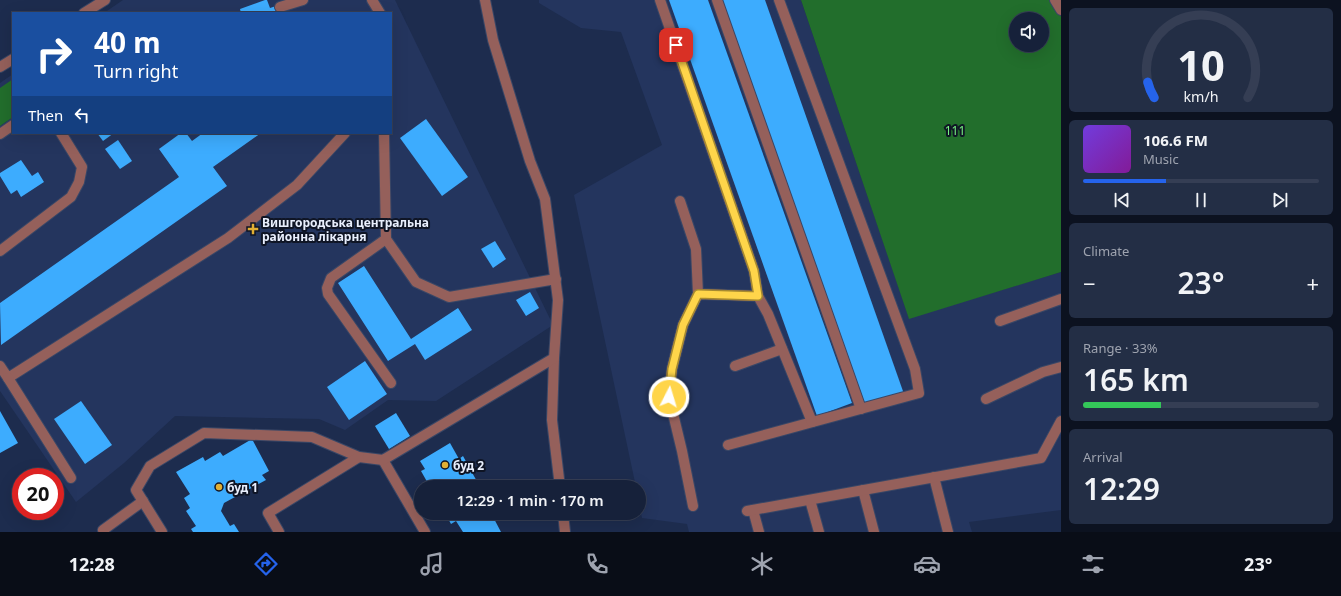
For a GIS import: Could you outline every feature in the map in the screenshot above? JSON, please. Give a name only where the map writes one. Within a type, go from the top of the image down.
[{"type":"street","points":[[280,7],[303,0]]},
{"type":"street","points":[[372,0],[379,12]]},
{"type":"street","points":[[486,0],[493,40],[530,161],[545,199],[558,300],[552,420],[559,480]]},
{"type":"street","points":[[660,0],[754,271],[758,296],[768,314],[812,422]]},
{"type":"street","points":[[717,0],[860,409]]},
{"type":"street","points":[[728,445],[919,393],[915,369],[780,0]]},
{"type":"street","points":[[1055,0],[1061,10]]},
{"type":"street","points":[[85,12],[101,1]]},
{"type":"street","points":[[0,67],[12,60]]},
{"type":"street","points":[[0,134],[12,126]]},
{"type":"street","points":[[0,252],[71,197],[74,192],[79,182],[82,167],[62,134]]},
{"type":"street","points":[[8,378],[228,238],[297,185],[344,134]]},
{"type":"street","points":[[384,134],[386,239],[416,282],[450,297],[556,279]]},
{"type":"street","points":[[680,201],[696,249],[698,294],[683,325],[672,369],[669,397],[693,506]]},
{"type":"street","points":[[386,239],[331,278],[327,288],[328,294],[391,383]]},
{"type":"street","points":[[698,294],[758,296]]},
{"type":"street","points":[[1000,321],[1061,299]]},
{"type":"street","points":[[734,366],[782,349]]},
{"type":"street","points":[[162,532],[136,490],[150,466],[204,433],[312,437],[359,457],[383,460],[554,358]]},
{"type":"street","points":[[0,366],[71,478]]},
{"type":"street","points":[[986,399],[1043,372],[1061,367]]},
{"type":"street","points":[[758,532],[750,511],[1041,458],[1061,421]]},
{"type":"street","points":[[279,532],[268,513],[359,457]]},
{"type":"street","points":[[383,460],[425,532]]},
{"type":"street","points":[[934,477],[948,532]]},
{"type":"street","points":[[863,490],[874,532]]},
{"type":"street","points":[[810,500],[820,532]]},
{"type":"street","points":[[104,532],[103,530],[143,502]]},
{"type":"street","points":[[564,520],[565,532]]},
{"type":"shaded area","name":"Вишгородська центральна районна лікарня","points":[[123,0],[395,0],[553,325],[436,401],[388,400],[345,430],[319,419],[175,416],[124,463],[76,502],[64,484],[64,468],[53,468],[0,391],[0,83],[12,75],[12,134],[392,134],[392,12],[105,12]]},
{"type":"shaded area","points":[[539,0],[801,0],[909,318],[1061,272],[1061,510],[969,522],[972,532],[689,532],[687,524],[646,519],[646,480],[635,480],[574,195],[662,145],[621,32],[581,28],[539,3]]},
{"type":"green space","name":"111","points":[[801,0],[1061,0],[1061,272],[909,319]]},
{"type":"green space","points":[[12,80],[12,118],[0,126],[0,88]]},
{"type":"building","points":[[267,0],[270,8],[276,6],[278,12],[241,12],[240,9]]},
{"type":"building","points":[[669,0],[708,0],[852,403],[817,416]]},
{"type":"building","points":[[722,0],[765,0],[904,394],[866,407]]},
{"type":"building","points":[[426,119],[468,177],[442,196],[400,138]]},
{"type":"building","points":[[98,134],[113,134],[103,141]]},
{"type":"building","points":[[180,134],[187,134],[192,141],[202,134],[260,134],[213,167],[227,186],[1,345],[0,303],[179,177],[159,149]]},
{"type":"building","points":[[118,140],[132,161],[120,169],[105,149]]},
{"type":"building","points":[[21,160],[32,176],[38,172],[44,182],[21,197],[17,190],[11,194],[0,176],[0,173]]},
{"type":"building","points":[[495,241],[506,259],[493,268],[481,249]]},
{"type":"building","points":[[364,266],[411,339],[458,308],[472,330],[425,360],[415,344],[388,361],[338,283]]},
{"type":"building","points":[[530,292],[539,308],[526,316],[516,300]]},
{"type":"building","points":[[365,361],[387,394],[349,420],[327,387]]},
{"type":"building","points":[[81,401],[112,445],[85,464],[54,419]]},
{"type":"building","points":[[0,411],[18,443],[0,453]]},
{"type":"building","points":[[396,413],[410,436],[389,449],[375,426]]},
{"type":"building","name":"буд 1","points":[[252,439],[269,471],[262,475],[266,480],[224,503],[221,511],[230,526],[234,524],[239,532],[193,532],[191,529],[196,526],[186,511],[190,508],[184,498],[190,494],[176,472],[203,457],[205,461],[220,452],[223,456]]},
{"type":"building","name":"буд 2","points":[[450,443],[459,459],[463,456],[476,480],[426,480],[421,471],[425,469],[420,461]]},
{"type":"building","points":[[449,520],[495,520],[501,532],[463,532],[456,521],[451,524]]},
{"type":"place","name":"Вишгородська центральна районна лікарня","points":[[253,229]]},
{"type":"place","name":"буд 2","points":[[445,465]]},
{"type":"place","name":"буд 1","points":[[219,487]]},
{"type":"route","points":[[669,397],[672,369],[683,325],[698,294],[758,296],[754,271],[676,45]]}]
